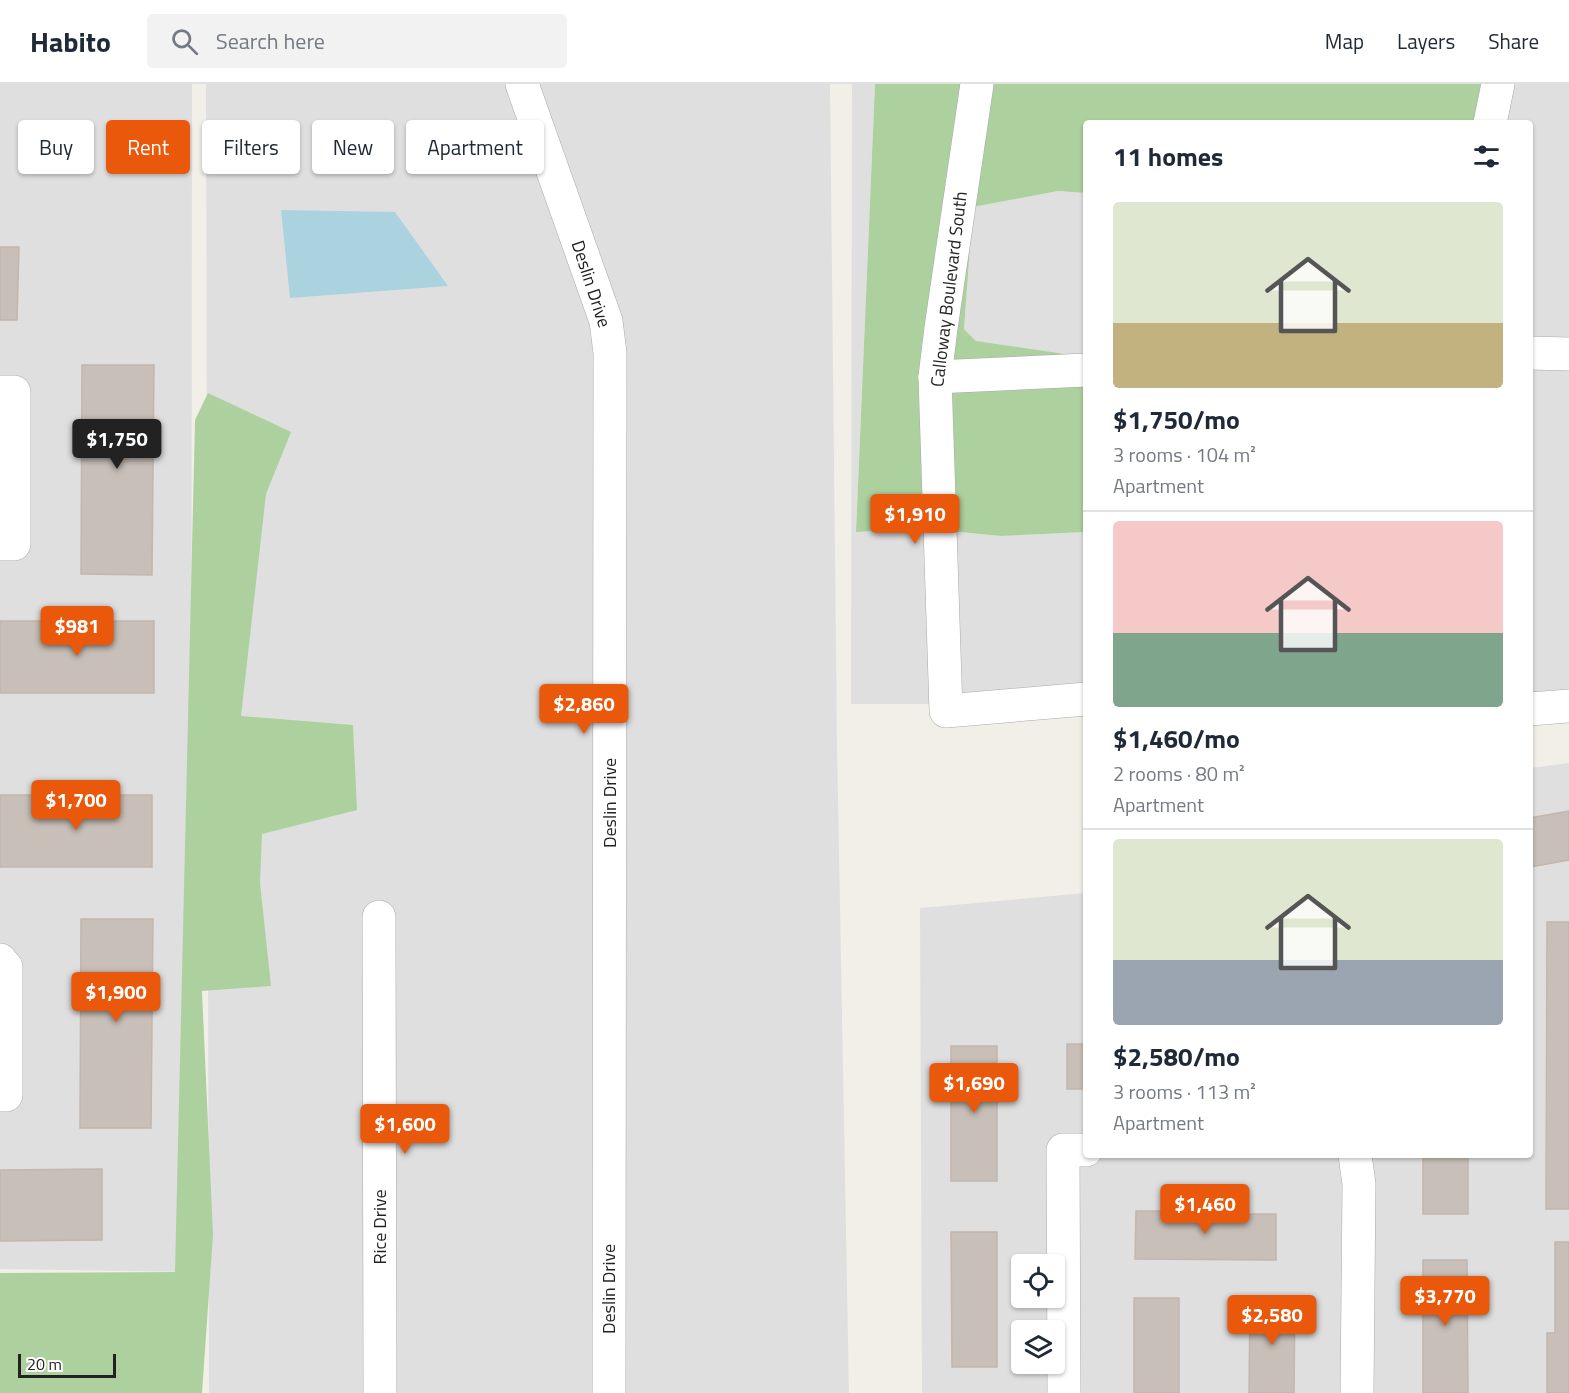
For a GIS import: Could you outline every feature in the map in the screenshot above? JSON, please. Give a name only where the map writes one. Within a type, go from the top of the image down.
[{"type":"street","name":"Deslin Drive","points":[[522,84],[606,321],[610,353],[609,1393]]},
{"type":"street","name":"Calloway Boulevard South","points":[[977,84],[935,377],[946,711],[1083,699]]},
{"type":"street","points":[[1491,120],[1498,84]]},
{"type":"street","points":[[1533,353],[1569,354]]},
{"type":"street","points":[[935,377],[1083,370]]},
{"type":"street","points":[[0,392],[14,392],[14,544],[0,544]]},
{"type":"street","points":[[1533,709],[1569,706]]},
{"type":"street","name":"Rice Drive","points":[[380,917],[380,1393]]},
{"type":"street","points":[[0,960],[6,967],[6,1095],[0,1095]]},
{"type":"street","points":[[1064,1393],[1063,1150],[1083,1150]]},
{"type":"street","points":[[1355,1158],[1359,1184],[1357,1393]]},
{"type":"shaded area","points":[[0,84],[192,84],[191,1272],[0,1269]]},
{"type":"shaded area","points":[[206,84],[830,84],[837,744],[849,1393],[209,1393],[206,174],[300,174],[300,120],[206,120]]},
{"type":"shaded area","points":[[852,84],[875,84],[856,531],[918,528],[1001,536],[1083,532],[1083,704],[851,704]]},
{"type":"shaded area","points":[[1481,84],[1569,84],[1569,697],[1533,699],[1533,120],[1478,120]]},
{"type":"shaded area","points":[[1058,191],[1083,193],[1083,357],[976,341],[964,329],[973,207]]},
{"type":"shaded area","points":[[1569,763],[1569,1393],[922,1393],[920,908],[1083,893],[1083,1158],[1533,1158],[1533,768]]},
{"type":"green space","points":[[875,84],[1481,84],[1478,120],[1083,120],[1083,193],[1058,191],[973,207],[964,329],[976,341],[1083,357],[1083,532],[1001,536],[918,528],[856,532]]},
{"type":"green space","points":[[208,393],[291,432],[266,494],[241,716],[353,725],[357,810],[262,834],[260,883],[271,986],[202,991],[213,1235],[202,1393],[0,1393],[0,1273],[175,1272],[195,420]]},
{"type":"water","points":[[281,210],[395,212],[448,286],[290,298]]},
{"type":"building","points":[[0,247],[19,247],[17,320],[0,320]]},
{"type":"building","points":[[82,365],[154,365],[152,575],[81,574]]},
{"type":"building","points":[[0,621],[154,621],[154,693],[0,693]]},
{"type":"building","points":[[0,795],[152,795],[152,867],[0,867]]},
{"type":"building","points":[[1569,811],[1569,860],[1533,866],[1533,817]]},
{"type":"building","points":[[81,919],[153,919],[151,1128],[80,1128]]},
{"type":"building","points":[[1547,922],[1569,922],[1569,1209],[1546,1209]]},
{"type":"building","points":[[1067,1044],[1083,1044],[1083,1089],[1067,1089]]},
{"type":"building","points":[[951,1046],[997,1046],[997,1181],[951,1181]]},
{"type":"building","points":[[1423,1158],[1468,1158],[1468,1214],[1423,1214]]},
{"type":"building","points":[[102,1169],[102,1240],[0,1241],[0,1170]]},
{"type":"building","points":[[1170,1207],[1236,1208],[1236,1214],[1276,1214],[1276,1260],[1135,1259],[1136,1211],[1170,1211]]},
{"type":"building","points":[[951,1232],[997,1232],[997,1367],[952,1367]]},
{"type":"building","points":[[1555,1242],[1569,1242],[1569,1393],[1547,1393],[1547,1333],[1555,1333]]},
{"type":"building","points":[[1423,1260],[1467,1260],[1468,1393],[1423,1393]]},
{"type":"building","points":[[1134,1298],[1179,1298],[1179,1393],[1134,1393]]},
{"type":"building","points":[[1250,1298],[1295,1298],[1294,1393],[1249,1393]]}]
